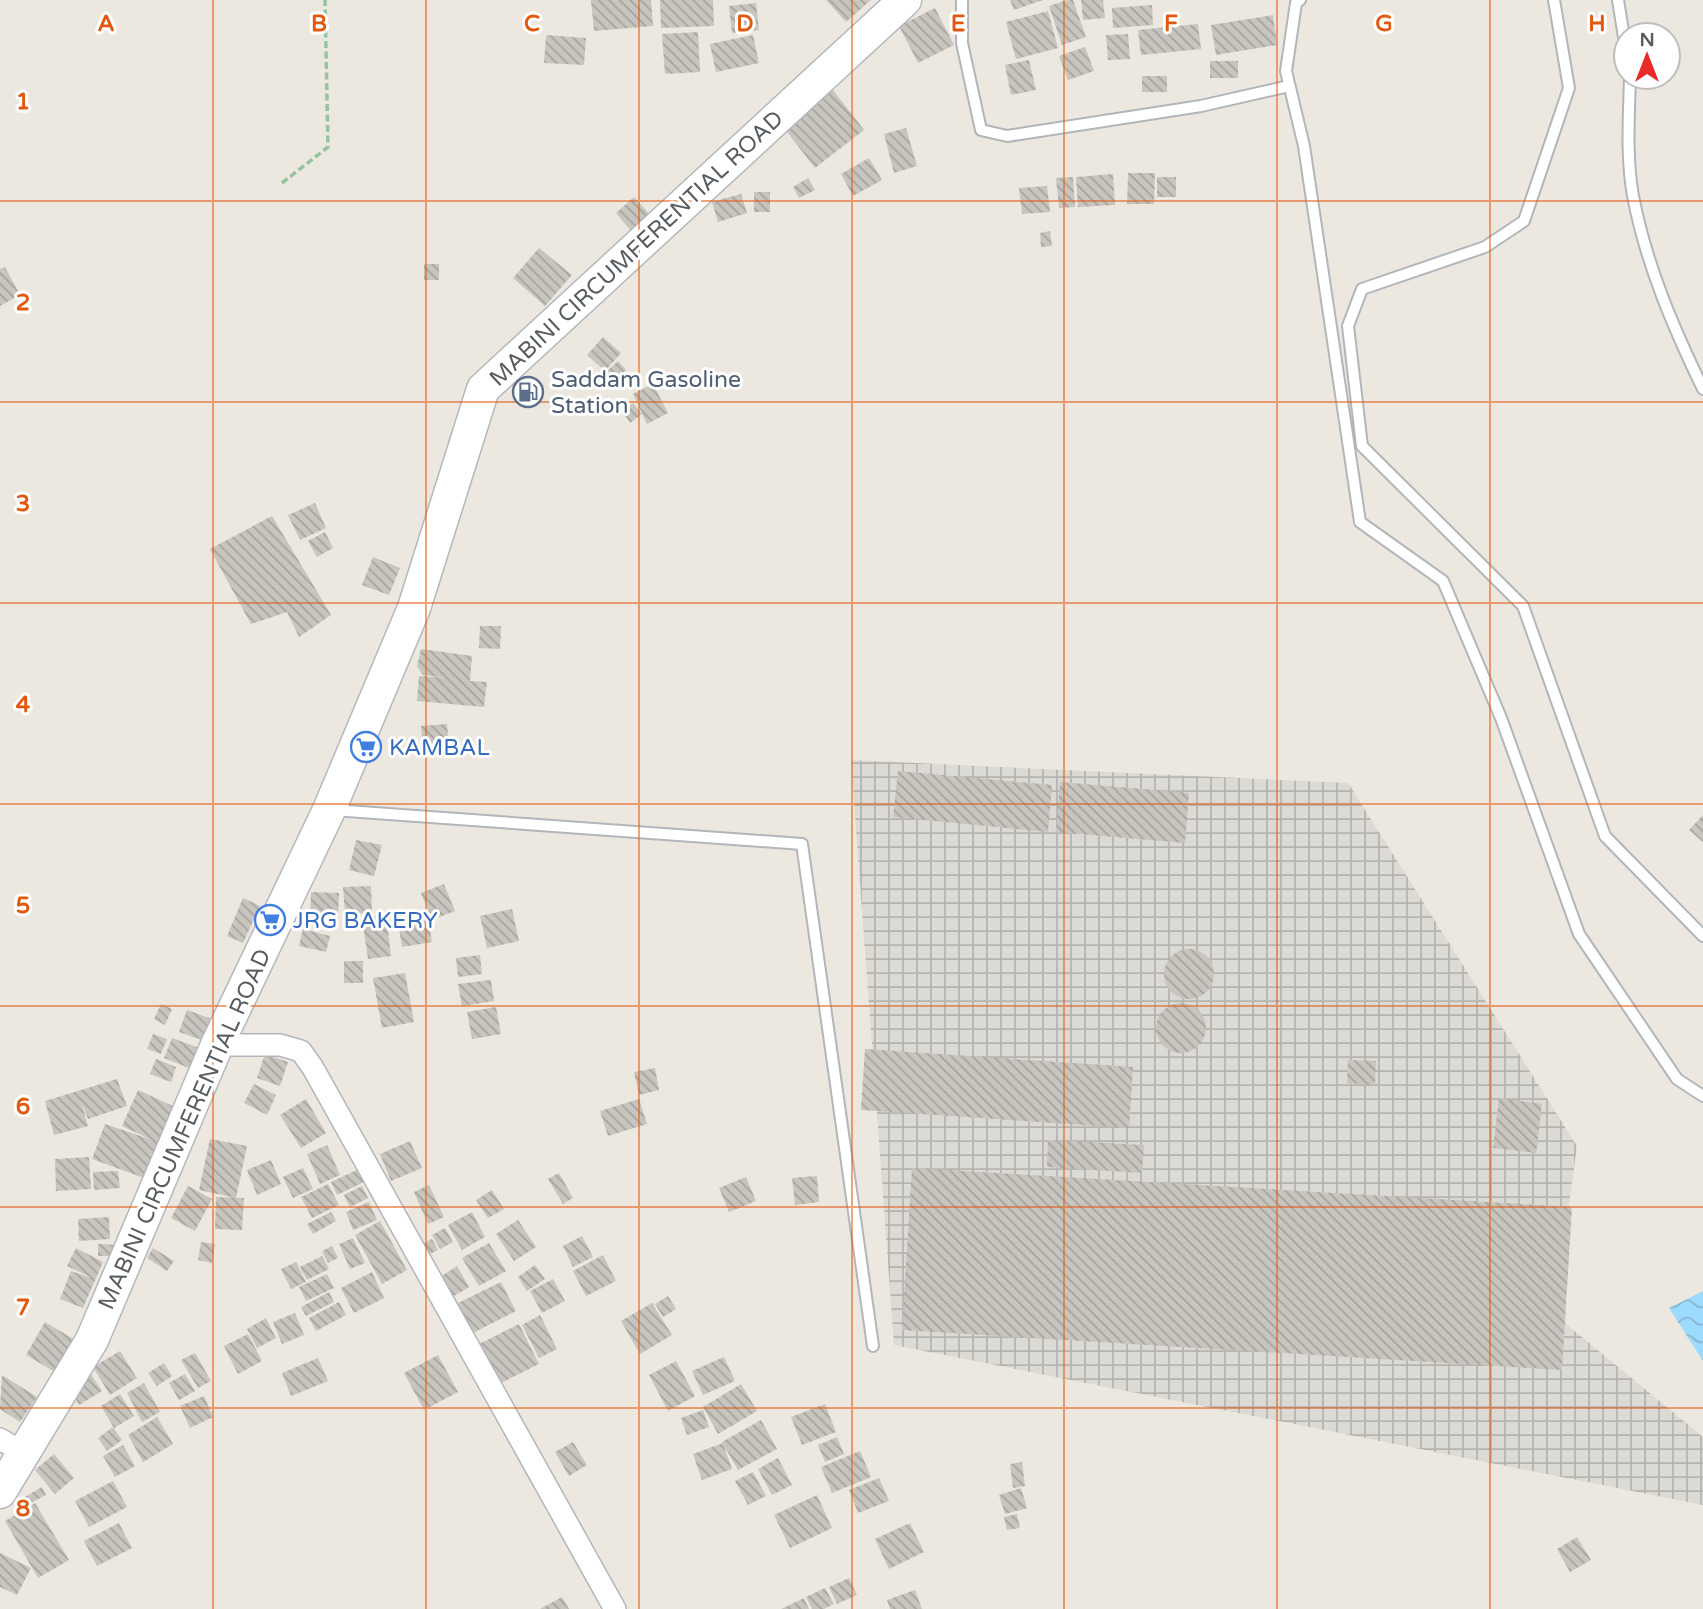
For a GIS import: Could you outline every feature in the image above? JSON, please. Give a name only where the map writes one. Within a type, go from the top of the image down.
[{"type":"main road","name":"MABINI CIRCUMFERENTIAL ROAD","points":[[0,1492],[12,1446],[92,1339],[217,1045],[329,810],[414,608],[483,389],[905,0]]},
{"type":"street","points":[[217,1045],[280,1045],[301,1051],[313,1068],[615,1609]]},
{"type":"lane","points":[[962,0],[962,43],[981,130],[1007,135],[1200,106],[1289,86]]},
{"type":"lane","points":[[1300,0],[1296,3],[1286,71],[1304,146],[1360,522],[1443,581],[1501,718],[1578,934],[1677,1079],[1703,1096]]},
{"type":"lane","points":[[1554,0],[1569,88],[1524,221],[1485,247],[1362,289],[1348,326],[1362,446],[1523,606],[1605,836],[1703,936]]},
{"type":"lane","points":[[1618,0],[1621,21]]},
{"type":"lane","points":[[1630,91],[1628,135],[1633,196],[1665,309],[1703,389]]},
{"type":"lane","points":[[329,810],[802,844],[873,1346]]},
{"type":"path","points":[[282,183],[328,147],[326,0]]},
{"type":"shaded area","points":[[851,760],[1348,783],[1577,1146],[1554,1314],[1703,1437],[1703,1505],[894,1345]]},
{"type":"water","points":[[1703,1291],[1703,1361],[1669,1308]]},
{"type":"building","points":[[591,0],[651,0],[653,26],[594,31]]},
{"type":"building","points":[[660,0],[713,0],[714,26],[661,28]]},
{"type":"building","points":[[826,0],[871,0],[846,22]]},
{"type":"building","points":[[1010,0],[1043,0],[1014,10]]},
{"type":"building","points":[[1073,0],[1086,37],[1062,45],[1049,6]]},
{"type":"building","points":[[1081,0],[1103,0],[1105,18],[1083,20]]},
{"type":"building","points":[[756,3],[759,30],[732,33],[729,6]]},
{"type":"building","points":[[1152,5],[1153,25],[1113,28],[1112,8]]},
{"type":"building","points":[[935,8],[954,45],[918,63],[899,26]]},
{"type":"building","points":[[1048,11],[1058,48],[1016,59],[1006,22]]},
{"type":"building","points":[[1273,15],[1277,45],[1216,55],[1211,25]]},
{"type":"building","points":[[1198,24],[1201,49],[1141,55],[1138,30]]},
{"type":"building","points":[[698,32],[700,72],[665,74],[662,34]]},
{"type":"building","points":[[1128,34],[1130,59],[1108,60],[1106,35]]},
{"type":"building","points":[[546,35],[586,38],[584,65],[544,63]]},
{"type":"building","points":[[753,35],[759,63],[716,72],[710,44]]},
{"type":"building","points":[[1085,47],[1094,71],[1068,80],[1059,56]]},
{"type":"building","points":[[1029,60],[1036,90],[1011,95],[1005,65]]},
{"type":"building","points":[[1210,61],[1238,61],[1238,78],[1210,78]]},
{"type":"building","points":[[1142,76],[1167,76],[1167,92],[1142,92]]},
{"type":"building","points":[[833,90],[864,130],[815,168],[784,128]]},
{"type":"building","points":[[906,128],[917,166],[894,173],[884,134]]},
{"type":"building","points":[[869,158],[882,180],[853,196],[841,174]]},
{"type":"building","points":[[1128,173],[1155,173],[1154,204],[1127,204]]},
{"type":"building","points":[[1113,174],[1115,205],[1078,207],[1076,177]]},
{"type":"building","points":[[1073,177],[1075,207],[1059,208],[1056,178]]},
{"type":"building","points":[[1157,177],[1176,177],[1176,197],[1157,197]]},
{"type":"building","points":[[808,178],[815,190],[799,198],[793,187]]},
{"type":"building","points":[[1047,186],[1050,212],[1022,214],[1019,188]]},
{"type":"building","points":[[754,192],[770,192],[770,212],[754,212]]},
{"type":"building","points":[[741,194],[747,213],[718,222],[712,202]]},
{"type":"building","points":[[634,197],[651,216],[632,232],[616,213]]},
{"type":"building","points":[[1050,231],[1052,246],[1041,247],[1040,233]]},
{"type":"building","points":[[539,248],[572,275],[545,306],[513,278]]},
{"type":"building","points":[[424,264],[439,264],[439,280],[424,280]]},
{"type":"building","points":[[5,267],[20,295],[0,306],[0,269]]},
{"type":"building","points":[[603,337],[621,353],[605,371],[587,355]]},
{"type":"building","points":[[618,361],[626,370],[611,384],[603,375]]},
{"type":"building","points":[[653,384],[668,413],[647,424],[633,394]]},
{"type":"building","points":[[633,403],[642,414],[630,423],[622,411]]},
{"type":"building","points":[[315,503],[326,528],[300,540],[288,515]]},
{"type":"building","points":[[272,516],[331,615],[299,637],[287,612],[251,624],[210,549]]},
{"type":"building","points":[[325,532],[333,548],[317,557],[308,541]]},
{"type":"building","points":[[373,557],[400,568],[389,595],[362,585]]},
{"type":"building","points":[[480,626],[501,626],[500,649],[479,648]]},
{"type":"building","points":[[421,649],[472,656],[470,681],[487,682],[484,707],[417,701],[419,676],[447,678],[423,675],[417,666]]},
{"type":"building","points":[[447,724],[449,748],[423,750],[421,726]]},
{"type":"building","points":[[898,771],[1052,785],[1048,832],[893,817]]},
{"type":"building","points":[[1060,782],[1189,793],[1185,843],[1056,832]]},
{"type":"building","points":[[1703,815],[1703,842],[1689,830]]},
{"type":"building","points":[[356,840],[382,845],[374,876],[349,870]]},
{"type":"building","points":[[444,884],[455,911],[432,920],[421,893]]},
{"type":"building","points":[[371,886],[372,913],[345,914],[343,887]]},
{"type":"building","points":[[311,892],[339,893],[338,922],[310,921]]},
{"type":"building","points":[[243,898],[260,906],[243,943],[227,936]]},
{"type":"building","points":[[512,909],[519,941],[487,948],[480,916]]},
{"type":"building","points":[[427,911],[432,942],[402,947],[397,916]]},
{"type":"building","points":[[386,915],[391,956],[368,959],[362,918]]},
{"type":"building","points":[[303,929],[330,936],[326,952],[299,946]]},
{"type":"building","points":[[1189,949],[1207,956],[1214,974],[1207,992],[1189,999],[1171,992],[1164,974],[1171,956]]},
{"type":"building","points":[[480,955],[482,974],[458,977],[456,958]]},
{"type":"building","points":[[344,961],[363,961],[363,983],[344,983]]},
{"type":"building","points":[[405,973],[414,1022],[382,1028],[373,978]]},
{"type":"building","points":[[491,980],[494,1001],[462,1006],[458,984]]},
{"type":"building","points":[[1181,1003],[1198,1011],[1206,1028],[1198,1045],[1181,1053],[1164,1045],[1156,1028],[1164,1011]]},
{"type":"building","points":[[161,1004],[172,1009],[165,1025],[154,1019]]},
{"type":"building","points":[[496,1007],[501,1034],[472,1039],[467,1012]]},
{"type":"building","points":[[187,1010],[215,1020],[208,1042],[179,1032]]},
{"type":"building","points":[[153,1034],[167,1039],[161,1054],[147,1049]]},
{"type":"building","points":[[172,1038],[202,1049],[194,1070],[164,1058]]},
{"type":"building","points":[[865,1049],[1133,1067],[1129,1128],[861,1110]]},
{"type":"building","points":[[265,1054],[288,1062],[280,1086],[257,1078]]},
{"type":"building","points":[[156,1059],[176,1067],[171,1082],[150,1074]]},
{"type":"building","points":[[1348,1060],[1376,1061],[1375,1085],[1347,1083]]},
{"type":"building","points":[[655,1068],[659,1090],[639,1095],[634,1072]]},
{"type":"building","points":[[117,1079],[127,1106],[88,1119],[81,1101],[88,1126],[54,1135],[45,1101]]},
{"type":"building","points":[[254,1084],[276,1095],[267,1115],[244,1103]]},
{"type":"building","points":[[138,1090],[173,1106],[144,1178],[92,1159],[105,1124],[152,1140],[122,1126]]},
{"type":"building","points":[[1499,1098],[1542,1104],[1536,1153],[1493,1148]]},
{"type":"building","points":[[306,1099],[326,1133],[301,1148],[280,1115]]},
{"type":"building","points":[[639,1099],[647,1124],[608,1136],[600,1111]]},
{"type":"building","points":[[210,1139],[247,1146],[236,1198],[199,1190]]},
{"type":"building","points":[[1048,1140],[1144,1145],[1142,1173],[1047,1167]]},
{"type":"building","points":[[410,1141],[422,1168],[391,1181],[380,1154]]},
{"type":"building","points":[[327,1145],[340,1175],[320,1184],[307,1154]]},
{"type":"building","points":[[89,1157],[91,1189],[56,1191],[55,1159]]},
{"type":"building","points":[[271,1160],[281,1184],[257,1195],[247,1170]]},
{"type":"building","points":[[303,1168],[313,1189],[293,1198],[283,1177]]},
{"type":"building","points":[[361,1168],[366,1181],[337,1195],[331,1182]]},
{"type":"building","points":[[912,1168],[1572,1207],[1562,1370],[902,1330]]},
{"type":"building","points":[[118,1171],[120,1188],[94,1190],[93,1172]]},
{"type":"building","points":[[559,1173],[573,1198],[563,1204],[548,1179]]},
{"type":"building","points":[[817,1176],[819,1202],[795,1205],[792,1178]]},
{"type":"building","points":[[746,1177],[756,1201],[729,1212],[719,1188]]},
{"type":"building","points":[[328,1184],[339,1205],[312,1218],[301,1197]]},
{"type":"building","points":[[429,1185],[444,1217],[428,1224],[414,1192]]},
{"type":"building","points":[[188,1186],[212,1199],[195,1231],[171,1218]]},
{"type":"building","points":[[362,1186],[368,1198],[350,1207],[344,1195]]},
{"type":"building","points":[[492,1190],[504,1209],[488,1218],[476,1200]]},
{"type":"building","points":[[216,1197],[244,1198],[242,1230],[215,1229]]},
{"type":"building","points":[[369,1202],[377,1220],[353,1230],[346,1212]]},
{"type":"building","points":[[331,1212],[336,1221],[313,1234],[307,1224]]},
{"type":"building","points":[[472,1212],[485,1237],[462,1250],[448,1225]]},
{"type":"building","points":[[109,1217],[110,1239],[79,1241],[78,1219]]},
{"type":"building","points":[[518,1220],[536,1247],[514,1261],[496,1234]]},
{"type":"building","points":[[380,1221],[407,1270],[382,1284],[355,1235]]},
{"type":"building","points":[[445,1228],[453,1242],[440,1249],[432,1235]]},
{"type":"building","points":[[582,1236],[593,1257],[573,1267],[563,1246]]},
{"type":"building","points":[[353,1238],[365,1263],[350,1269],[339,1244]]},
{"type":"building","points":[[432,1239],[438,1250],[428,1255],[422,1244]]},
{"type":"building","points":[[201,1242],[215,1244],[212,1263],[198,1260]]},
{"type":"building","points":[[489,1243],[506,1271],[479,1286],[462,1258]]},
{"type":"building","points":[[98,1244],[118,1245],[118,1256],[98,1256]]},
{"type":"building","points":[[332,1246],[338,1258],[328,1263],[322,1251]]},
{"type":"building","points":[[76,1248],[103,1262],[83,1308],[60,1299],[71,1271],[92,1278],[67,1266]]},
{"type":"building","points":[[153,1248],[174,1261],[167,1271],[147,1258]]},
{"type":"building","points":[[603,1255],[616,1281],[586,1296],[573,1271]]},
{"type":"building","points":[[322,1256],[329,1269],[307,1280],[300,1267]]},
{"type":"building","points":[[296,1262],[306,1282],[291,1289],[281,1269]]},
{"type":"building","points":[[535,1265],[545,1279],[527,1291],[518,1277]]},
{"type":"building","points":[[457,1266],[469,1287],[449,1299],[437,1279]]},
{"type":"building","points":[[372,1272],[384,1298],[354,1313],[341,1288]]},
{"type":"building","points":[[327,1274],[334,1288],[306,1301],[299,1287]]},
{"type":"building","points":[[553,1279],[565,1301],[542,1313],[530,1291]]},
{"type":"building","points":[[501,1282],[516,1311],[471,1334],[456,1304]]},
{"type":"building","points":[[329,1292],[334,1302],[306,1316],[301,1307]]},
{"type":"building","points":[[668,1296],[676,1309],[663,1317],[655,1304]]},
{"type":"building","points":[[339,1302],[346,1315],[316,1331],[309,1318]]},
{"type":"building","points":[[652,1303],[672,1335],[640,1354],[621,1321]]},
{"type":"building","points":[[295,1313],[304,1335],[282,1344],[273,1322]]},
{"type":"building","points":[[540,1315],[557,1349],[539,1358],[522,1325]]},
{"type":"building","points":[[266,1318],[276,1338],[257,1348],[247,1329]]},
{"type":"building","points":[[45,1322],[75,1340],[55,1372],[26,1355]]},
{"type":"building","points":[[519,1324],[539,1364],[499,1384],[479,1344]]},
{"type":"building","points":[[248,1334],[262,1361],[238,1374],[224,1346]]},
{"type":"building","points":[[120,1351],[137,1378],[110,1395],[93,1367]]},
{"type":"building","points":[[195,1353],[211,1381],[198,1388],[181,1360]]},
{"type":"building","points":[[438,1355],[458,1392],[424,1410],[404,1373]]},
{"type":"building","points":[[724,1357],[735,1381],[703,1395],[692,1371]]},
{"type":"building","points":[[318,1358],[328,1381],[291,1396],[282,1373]]},
{"type":"building","points":[[676,1361],[695,1396],[668,1411],[649,1375]]},
{"type":"building","points":[[164,1363],[172,1376],[157,1386],[148,1373]]},
{"type":"building","points":[[90,1373],[102,1391],[79,1405],[68,1386]]},
{"type":"building","points":[[185,1374],[195,1391],[179,1400],[169,1383]]},
{"type":"building","points":[[2,1375],[37,1397],[20,1422],[0,1409]]},
{"type":"building","points":[[144,1383],[160,1412],[142,1422],[127,1393]]},
{"type":"building","points":[[741,1384],[757,1411],[718,1434],[703,1407]]},
{"type":"building","points":[[120,1394],[134,1416],[114,1428],[101,1406]]},
{"type":"building","points":[[204,1396],[213,1417],[190,1428],[180,1406]]},
{"type":"building","points":[[825,1404],[836,1432],[802,1445],[791,1417]]},
{"type":"building","points":[[703,1410],[709,1427],[687,1435],[681,1418]]},
{"type":"building","points":[[157,1417],[173,1444],[143,1462],[128,1435]]},
{"type":"building","points":[[761,1420],[777,1449],[738,1470],[722,1442]]},
{"type":"building","points":[[113,1427],[122,1440],[107,1451],[98,1438]]},
{"type":"building","points":[[837,1437],[844,1454],[825,1462],[818,1445]]},
{"type":"building","points":[[573,1442],[587,1465],[569,1476],[555,1452]]},
{"type":"building","points":[[723,1443],[732,1469],[702,1480],[693,1454]]},
{"type":"building","points":[[123,1445],[135,1466],[115,1477],[103,1456]]},
{"type":"building","points":[[860,1451],[871,1477],[832,1493],[821,1467]]},
{"type":"building","points":[[54,1454],[74,1478],[55,1494],[35,1470]]},
{"type":"building","points":[[778,1458],[792,1485],[772,1495],[758,1469]]},
{"type":"building","points":[[1022,1462],[1025,1486],[1013,1488],[1010,1464]]},
{"type":"building","points":[[753,1472],[766,1496],[748,1505],[735,1481]]},
{"type":"building","points":[[879,1478],[889,1501],[858,1513],[849,1490]]},
{"type":"building","points":[[113,1481],[127,1507],[89,1527],[75,1501]]},
{"type":"building","points":[[42,1487],[46,1495],[27,1505],[23,1498]]},
{"type":"building","points":[[1021,1488],[1027,1508],[1005,1514],[999,1495]]},
{"type":"building","points":[[817,1495],[832,1528],[790,1548],[774,1515]]},
{"type":"building","points":[[35,1503],[69,1560],[38,1578],[5,1521]]},
{"type":"building","points":[[1017,1514],[1020,1528],[1007,1530],[1004,1517]]},
{"type":"building","points":[[119,1523],[132,1548],[97,1566],[84,1541]]},
{"type":"building","points":[[910,1523],[924,1552],[889,1569],[875,1539]]},
{"type":"building","points":[[1577,1537],[1591,1560],[1570,1572],[1557,1549]]},
{"type":"building","points":[[0,1553],[31,1568],[17,1595],[0,1587]]},
{"type":"building","points":[[849,1578],[857,1595],[837,1604],[829,1587]]},
{"type":"building","points":[[825,1588],[834,1604],[824,1609],[812,1609],[806,1597]]},
{"type":"building","points":[[915,1590],[922,1609],[890,1609],[887,1600]]},
{"type":"building","points":[[562,1597],[569,1609],[540,1609]]},
{"type":"building","points":[[804,1598],[809,1609],[781,1609]]},
{"type":"place","name":"Saddam Gasoline Station","points":[[528,392]]},
{"type":"place","name":"KAMBAL","points":[[366,747]]},
{"type":"place","name":"JRG BAKERY","points":[[270,920]]}]
